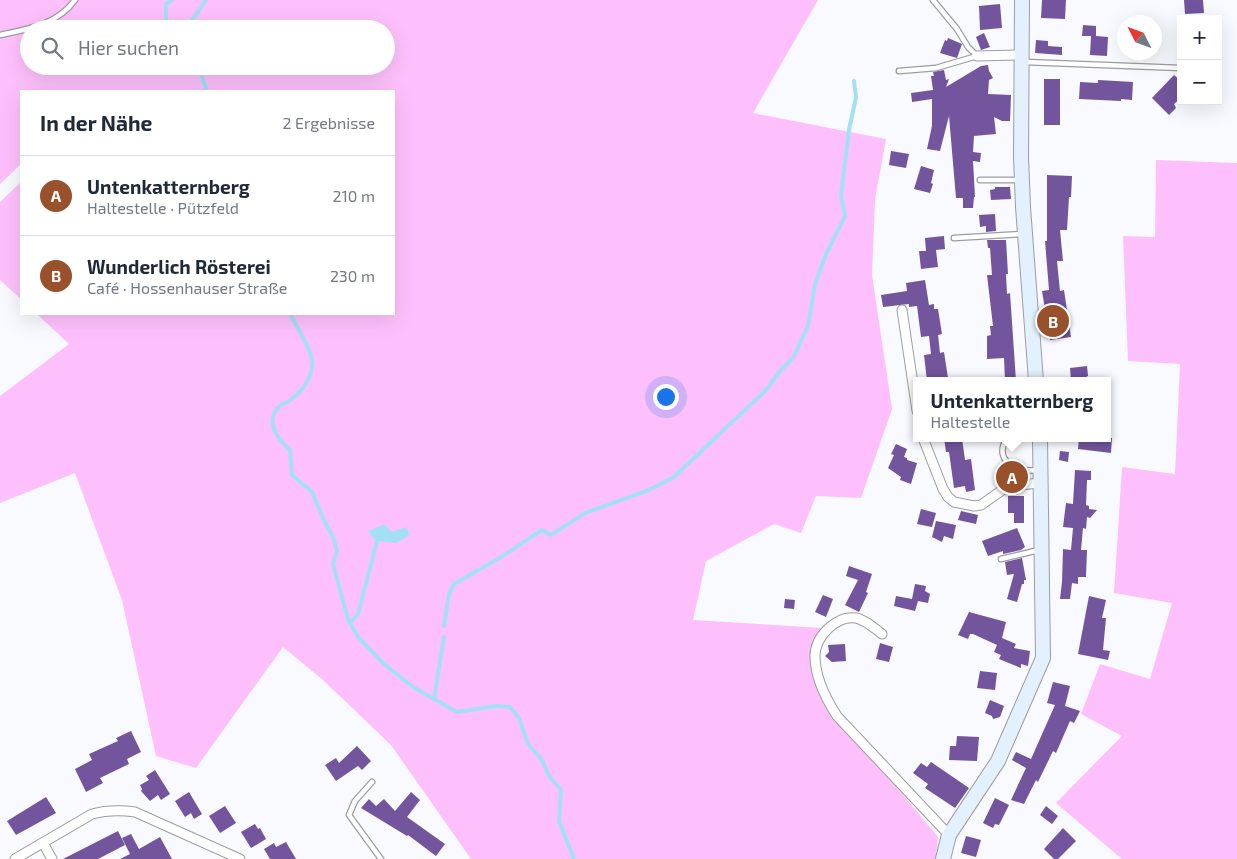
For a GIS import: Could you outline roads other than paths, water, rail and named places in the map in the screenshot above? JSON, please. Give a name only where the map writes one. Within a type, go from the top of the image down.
[{"type":"street","points":[[1022,0],[1022,180],[1024,234],[1036,377]]},
{"type":"street","points":[[977,56],[1022,59]]},
{"type":"street","points":[[902,310],[913,384]]},
{"type":"street","points":[[925,442],[943,489],[954,502],[974,506],[981,505],[1008,486],[1041,476]]},
{"type":"street","points":[[943,859],[949,835],[998,761],[1042,662],[1044,646],[1040,442]]},
{"type":"street","points":[[882,634],[871,625],[856,618],[844,619],[821,636],[815,655],[816,668],[824,692],[837,716],[949,835]]},
{"type":"street","points":[[15,859],[92,814],[123,810],[135,812],[240,859]]},
{"type":"street","points":[[42,843],[52,859]]},
{"type":"lane","points":[[51,20],[63,13],[76,0]]},
{"type":"lane","points":[[899,71],[942,67],[977,56],[968,47],[933,0]]},
{"type":"lane","points":[[0,35],[20,31]]},
{"type":"lane","points":[[1022,59],[1177,68]]},
{"type":"lane","points":[[980,180],[1022,180]]},
{"type":"lane","points":[[954,238],[1024,234]]},
{"type":"lane","points":[[1005,442],[1003,451],[1005,460],[1011,466],[1041,476]]},
{"type":"lane","points":[[1001,559],[1041,550]]},
{"type":"lane","points":[[372,782],[354,801],[349,815],[381,859]]},
{"type":"water","points":[[385,524],[391,532],[407,527],[409,536],[396,543],[377,541],[368,531]]},
{"type":"waterway","points":[[166,20],[166,4],[172,0]]},
{"type":"waterway","points":[[192,20],[206,0]]},
{"type":"waterway","points":[[201,75],[205,90]]},
{"type":"waterway","points":[[444,626],[449,594],[454,584],[506,554],[542,530],[551,535],[585,513],[649,490],[674,477],[766,390],[793,358],[808,326],[815,284],[826,254],[845,216],[841,195],[849,130],[856,97],[854,81]]},
{"type":"waterway","points":[[291,315],[311,355],[312,367],[307,382],[301,390],[276,410],[272,421],[273,427],[278,437],[290,450],[292,475],[312,492],[333,537],[337,551],[333,564],[348,619],[358,637],[384,664],[413,687],[457,712],[496,706],[510,707],[519,718],[528,744],[542,760],[549,776],[561,790],[559,821],[574,859]]},
{"type":"waterway","points":[[350,623],[358,614],[377,541]]},
{"type":"waterway","points":[[434,699],[444,637]]},
{"type":"place","name":"Wunderlich Rösterei","points":[[1053,321]]},
{"type":"place","name":"Untenkatternberg","points":[[1012,477]]}]
